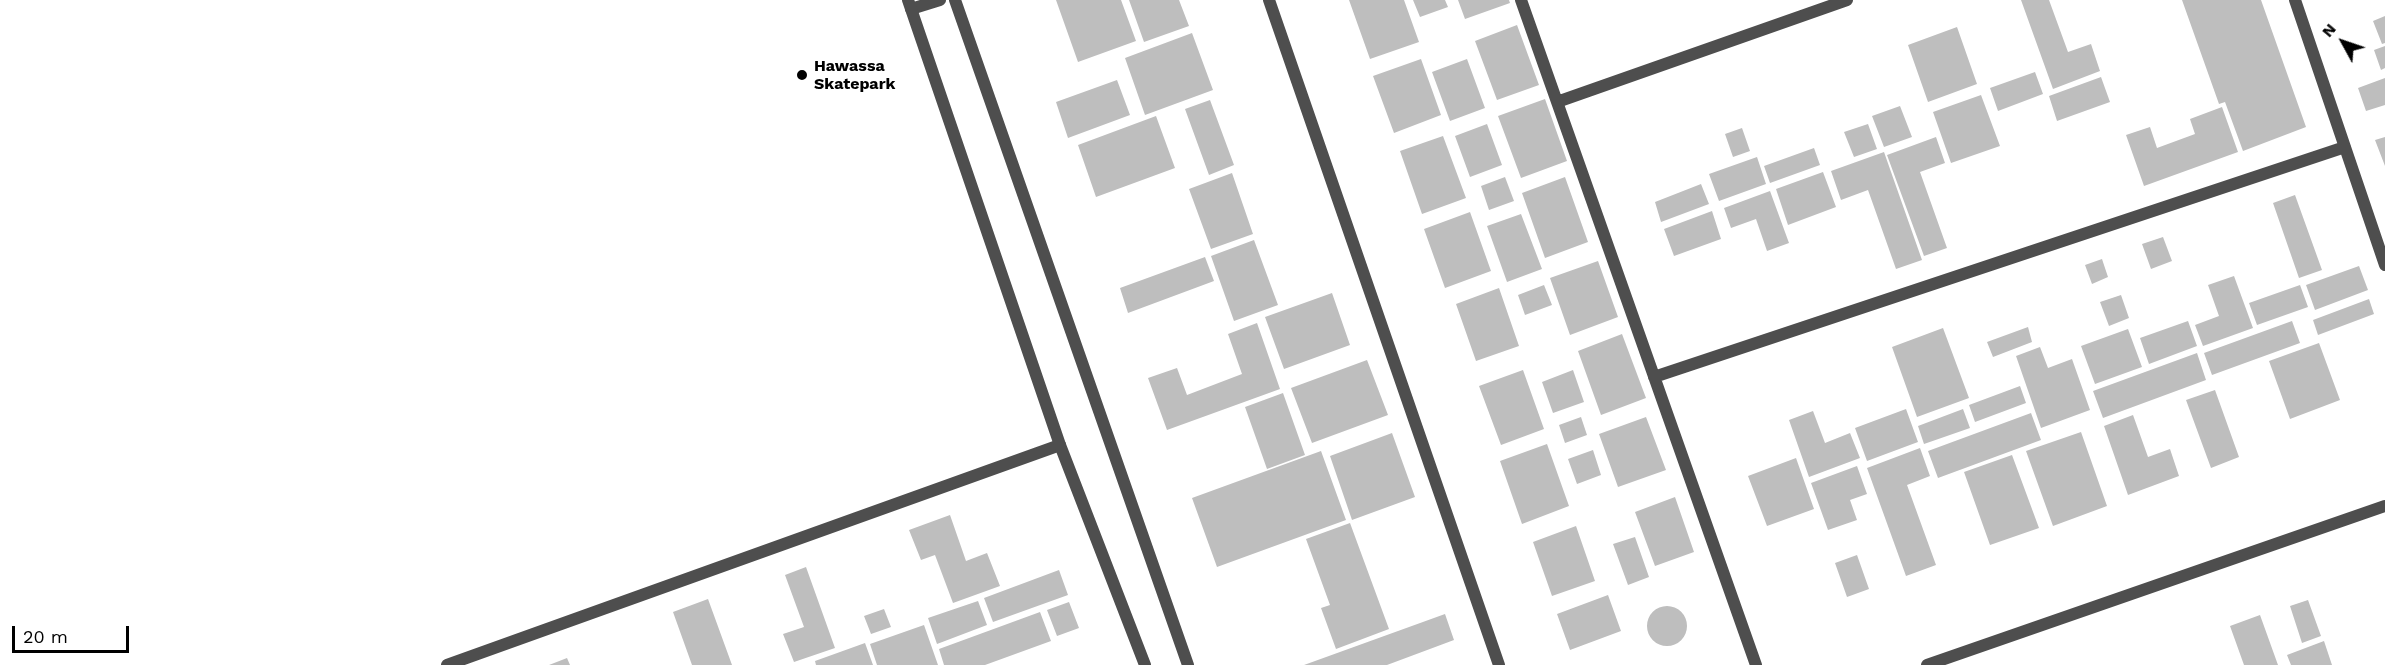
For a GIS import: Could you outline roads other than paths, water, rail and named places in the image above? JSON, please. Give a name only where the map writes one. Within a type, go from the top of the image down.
[{"type":"street","points":[[940,0],[910,5],[1060,445],[1145,665]]},
{"type":"street","points":[[955,0],[1188,665]]},
{"type":"street","points":[[1269,0],[1499,665]]},
{"type":"street","points":[[1521,0],[1756,665]]},
{"type":"street","points":[[1557,102],[1847,0]]},
{"type":"street","points":[[2295,0],[2385,265]]},
{"type":"street","points":[[1654,377],[2345,147]]},
{"type":"street","points":[[447,665],[1060,445]]},
{"type":"street","points":[[1927,665],[2385,506]]},
{"type":"place","name":"Hawassa Skatepark","points":[[802,75]]}]
